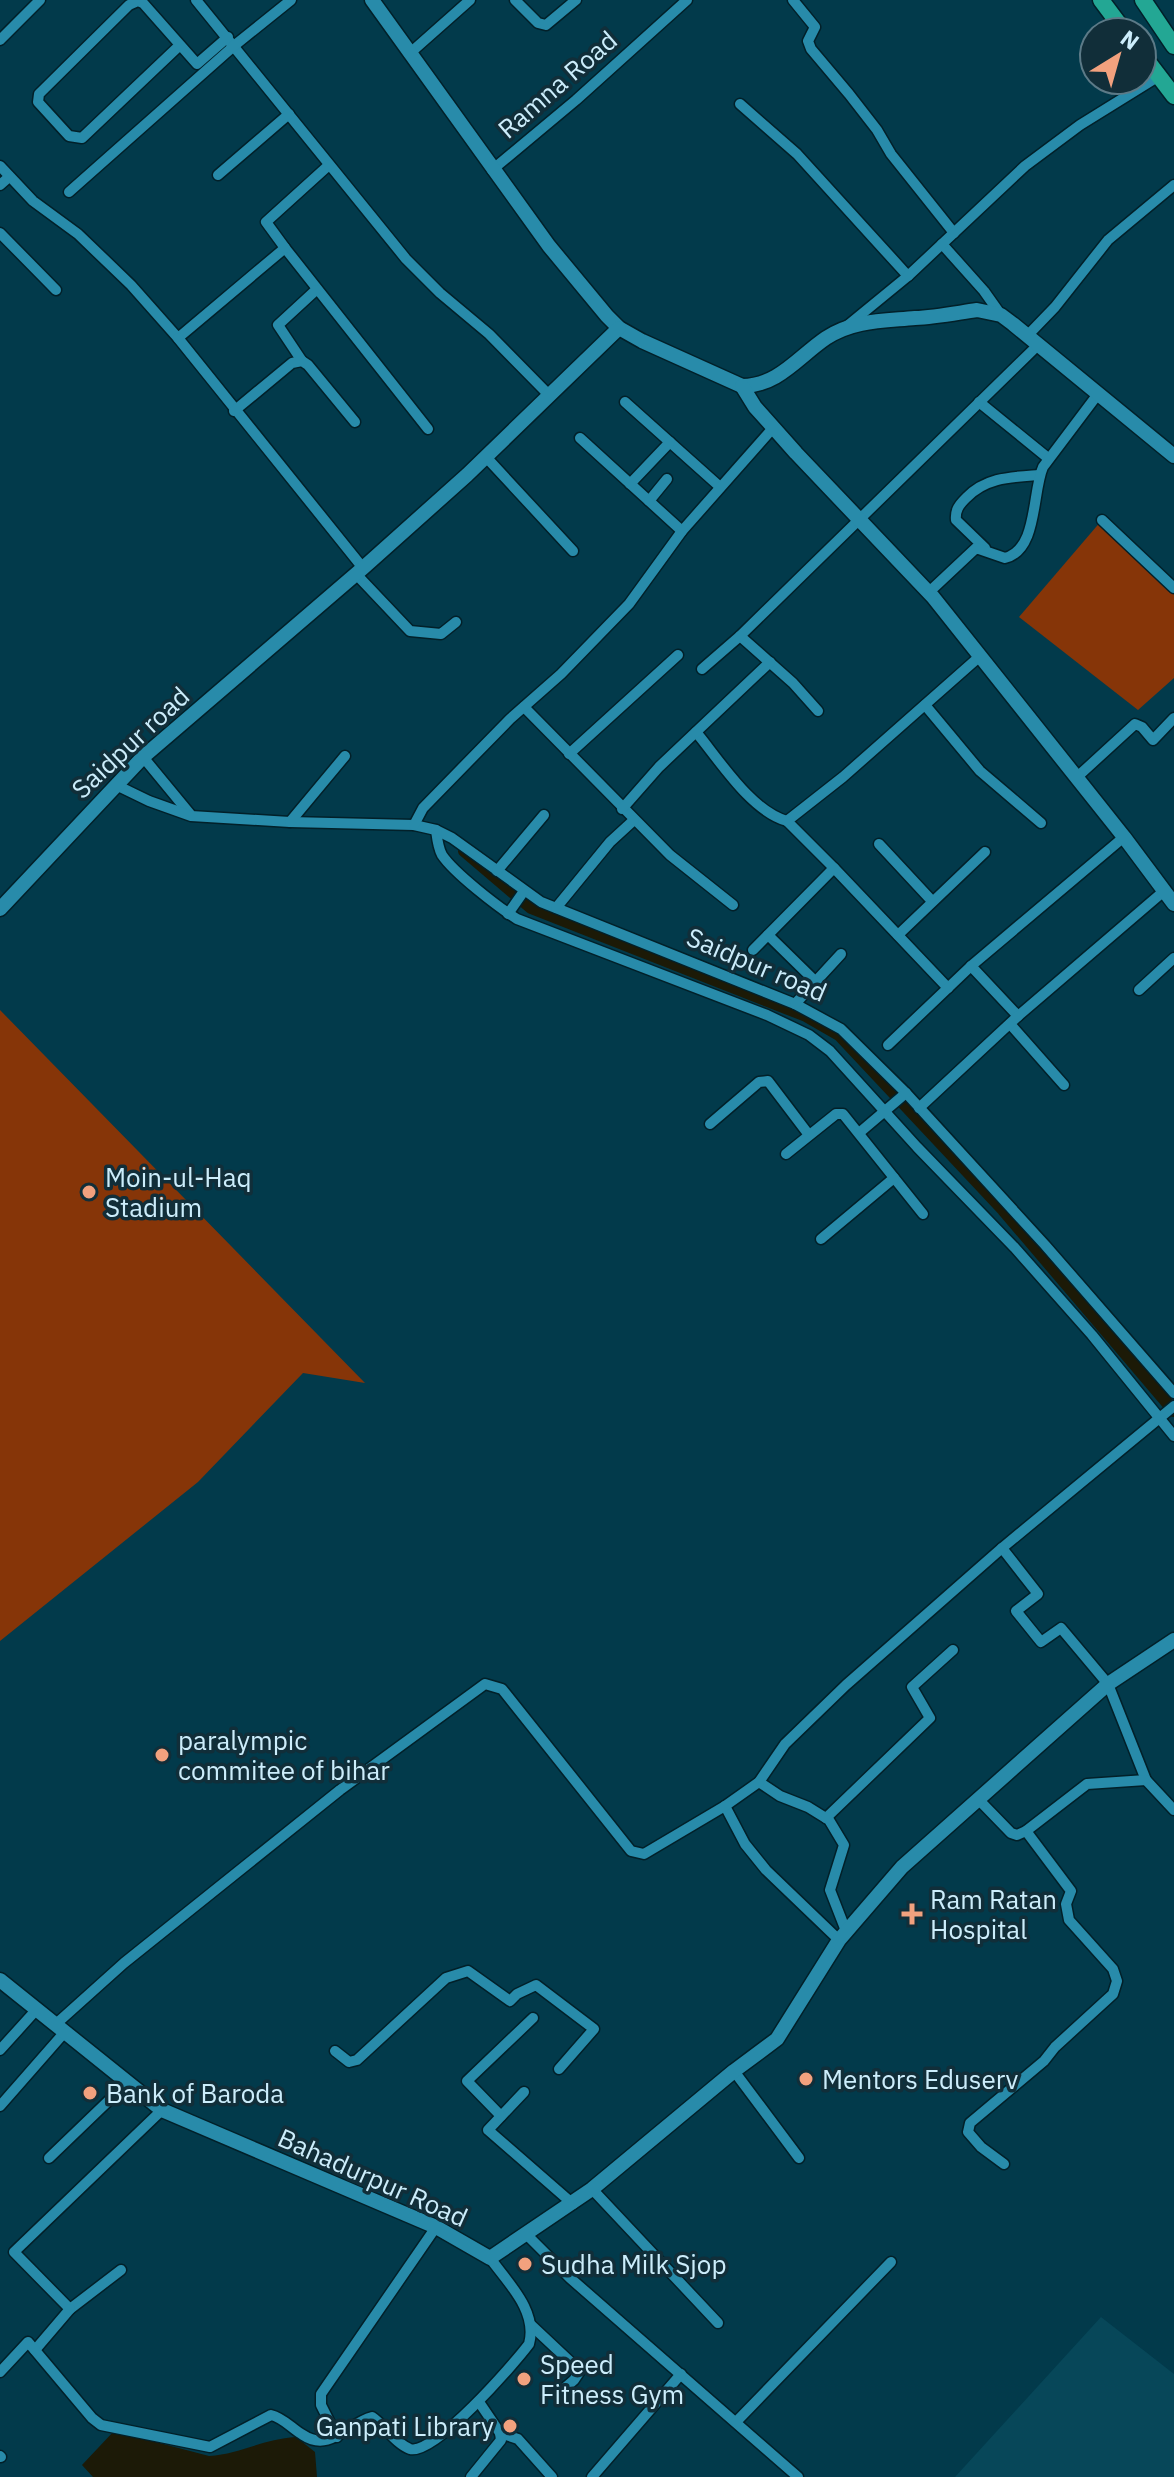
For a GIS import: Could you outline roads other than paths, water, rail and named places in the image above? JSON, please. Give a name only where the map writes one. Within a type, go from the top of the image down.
[{"type":"main road","points":[[372,0],[492,170],[574,279],[619,328],[742,386],[756,386],[770,381],[826,338],[845,328],[868,322],[977,310],[1001,315],[1174,456]]},
{"type":"main road","points":[[1144,0],[1174,46]]},
{"type":"main road","name":"Saidpur road","points":[[0,909],[143,757],[360,571],[486,457],[619,328]]},
{"type":"main road","points":[[742,386],[773,428],[928,593],[1174,904]]},
{"type":"main road","points":[[490,2258],[573,2204],[777,2039],[843,1936],[902,1867],[1108,1684],[1174,1640]]},
{"type":"main road","name":"Bahadurpur Road","points":[[2,1984],[162,2110],[436,2227],[490,2258]]},
{"type":"street","points":[[0,40],[40,0]]},
{"type":"street","points":[[196,0],[406,259],[440,293],[489,334],[548,394]]},
{"type":"street","points":[[180,45],[82,138],[69,136],[38,102],[39,94],[129,5],[138,1],[180,45],[197,64],[291,0]]},
{"type":"street","points":[[409,54],[470,0]]},
{"type":"street","points":[[515,0],[538,23],[546,25],[576,0]]},
{"type":"street","name":"Ramna Road","points":[[492,170],[576,100],[687,0]]},
{"type":"street","points":[[793,0],[815,27],[808,41],[811,49],[877,130],[891,154],[954,233]]},
{"type":"street","points":[[69,192],[231,41]]},
{"type":"street","points":[[845,328],[908,276],[1025,166],[1080,125],[1168,85]]},
{"type":"street","points":[[740,104],[797,154],[908,276]]},
{"type":"street","points":[[218,175],[289,114]]},
{"type":"street","points":[[329,165],[266,222],[316,290],[428,429]]},
{"type":"street","points":[[0,166],[33,201],[78,234],[131,285],[178,338],[410,631],[441,634],[456,622]]},
{"type":"street","points":[[0,185],[9,177]]},
{"type":"street","points":[[702,669],[740,636],[979,402],[1033,340],[1108,240],[1174,185]]},
{"type":"street","points":[[0,233],[56,290]]},
{"type":"street","points":[[942,244],[1001,315]]},
{"type":"street","points":[[178,338],[285,248]]},
{"type":"street","points":[[316,290],[278,325],[302,361],[355,422]]},
{"type":"street","points":[[234,411],[292,363],[302,361]]},
{"type":"street","points":[[928,593],[976,548],[1010,557],[1032,524],[1039,475],[1048,458],[1098,394]]},
{"type":"street","points":[[625,402],[719,486]]},
{"type":"street","points":[[979,402],[1048,458]]},
{"type":"street","points":[[414,825],[423,808],[629,604],[682,531],[773,428]]},
{"type":"street","points":[[580,438],[682,531]]},
{"type":"street","points":[[630,484],[670,442]]},
{"type":"street","points":[[486,457],[573,551]]},
{"type":"street","points":[[988,551],[956,520],[957,508],[973,490],[985,483],[1039,475]]},
{"type":"street","points":[[649,501],[667,479]]},
{"type":"street","points":[[1102,520],[1174,588]]},
{"type":"street","points":[[740,636],[793,683],[818,711]]},
{"type":"street","points":[[569,754],[678,655]]},
{"type":"street","points":[[787,821],[843,777],[979,657]]},
{"type":"street","points":[[622,809],[659,767],[770,662]]},
{"type":"street","points":[[925,705],[980,771],[1041,823]]},
{"type":"street","points":[[524,707],[670,855],[733,905]]},
{"type":"street","points":[[1076,778],[1135,724],[1142,727],[1153,740],[1174,718]]},
{"type":"street","points":[[696,732],[753,799],[775,817],[787,821],[948,988]]},
{"type":"street","points":[[290,822],[345,756]]},
{"type":"street","points":[[143,757],[191,816]]},
{"type":"street","name":"Saidpur road","points":[[116,785],[191,816],[414,825],[436,830],[452,838],[522,893],[795,1004],[820,1018],[852,1039],[919,1108],[1173,1391]]},
{"type":"street","points":[[497,871],[544,815]]},
{"type":"street","points":[[556,908],[610,842],[634,820]]},
{"type":"street","points":[[436,830],[440,851],[446,860],[510,911],[810,1033],[889,1109],[1015,1248],[1092,1335],[1174,1436]]},
{"type":"street","points":[[888,1045],[971,966],[1124,837]]},
{"type":"street","points":[[879,844],[932,901]]},
{"type":"street","points":[[898,935],[985,852]]},
{"type":"street","points":[[753,950],[834,868]]},
{"type":"street","points":[[919,1108],[1014,1020],[1164,891]]},
{"type":"street","points":[[510,911],[522,893]]},
{"type":"street","points":[[768,935],[816,982]]},
{"type":"street","points":[[795,1004],[841,954]]},
{"type":"street","points":[[1139,990],[1174,958]]},
{"type":"street","points":[[971,966],[1064,1085]]},
{"type":"street","points":[[810,1033],[820,1018]]},
{"type":"street","points":[[710,1124],[759,1082],[768,1081],[809,1135]]},
{"type":"street","points":[[859,1133],[904,1095]]},
{"type":"street","points":[[786,1154],[839,1113],[847,1118],[923,1214]]},
{"type":"street","points":[[821,1239],[894,1178]]},
{"type":"street","points":[[0,2106],[60,2028],[124,1963],[340,1790],[485,1684],[502,1689],[631,1851],[644,1854],[759,1782],[785,1744],[846,1685],[1002,1548],[1174,1406]]},
{"type":"street","points":[[1002,1548],[1038,1594],[1016,1611],[1041,1642],[1061,1628],[1108,1684],[1146,1780],[1174,1810]]},
{"type":"street","points":[[826,1818],[930,1718],[912,1687],[953,1650]]},
{"type":"street","points":[[978,1799],[1011,1833],[1017,1835],[1087,1784],[1146,1780]]},
{"type":"street","points":[[759,1782],[826,1818],[844,1845],[830,1890],[843,1936]]},
{"type":"street","points":[[725,1806],[745,1844],[766,1870],[843,1936]]},
{"type":"street","points":[[1004,2164],[974,2140],[968,2132],[970,2123],[1044,2061],[1113,1994],[1117,1981],[1113,1969],[1069,1920],[1066,1904],[1071,1891],[1026,1831]]},
{"type":"street","points":[[335,2051],[349,2062],[357,2060],[446,1978],[468,1971],[510,2001],[536,1985],[594,2029],[559,2069]]},
{"type":"street","points":[[0,2050],[37,2009]]},
{"type":"street","points":[[501,2116],[467,2081],[533,2018]]},
{"type":"street","points":[[734,2071],[799,2158]]},
{"type":"street","points":[[49,2158],[127,2083]]},
{"type":"street","points":[[524,2092],[488,2130],[573,2204]]},
{"type":"street","points":[[70,2309],[14,2252],[162,2110]]},
{"type":"street","points":[[592,2189],[718,2323]]},
{"type":"street","points":[[337,2437],[321,2405],[321,2394],[436,2227]]},
{"type":"street","points":[[527,2235],[570,2278],[798,2477]]},
{"type":"street","points":[[1,2369],[28,2342],[101,2425],[210,2447],[271,2415],[278,2416],[306,2437],[324,2441],[372,2417],[407,2447],[417,2449],[437,2438],[479,2402],[529,2344],[532,2332],[527,2310],[490,2258]]},
{"type":"street","points":[[736,2422],[891,2262]]},
{"type":"street","points":[[35,2350],[70,2309],[121,2270]]},
{"type":"street","points":[[531,2325],[580,2371],[560,2392]]},
{"type":"street","points":[[594,2476],[681,2374]]},
{"type":"street","points":[[471,2477],[501,2440],[500,2433],[479,2402]]},
{"type":"street","points":[[500,2433],[518,2439],[552,2477]]},
{"type":"waterway","points":[[464,851],[531,908],[806,1016],[839,1035],[1003,1210],[1174,1411]]},
{"type":"place","name":"Moin-ul-Haq Stadium","points":[[89,1192]]},
{"type":"place","name":"paralympic commitee of bihar","points":[[162,1755]]},
{"type":"place","name":"Ram Ratan Hospital","points":[[912,1914]]},
{"type":"place","name":"Mentors Eduserv","points":[[806,2079]]},
{"type":"place","name":"Bank of Baroda","points":[[90,2093]]},
{"type":"place","name":"Sudha Milk Sjop","points":[[525,2264]]},
{"type":"place","name":"Speed Fitness Gym","points":[[524,2379]]},
{"type":"place","name":"Ganpati Library","points":[[510,2426]]}]
